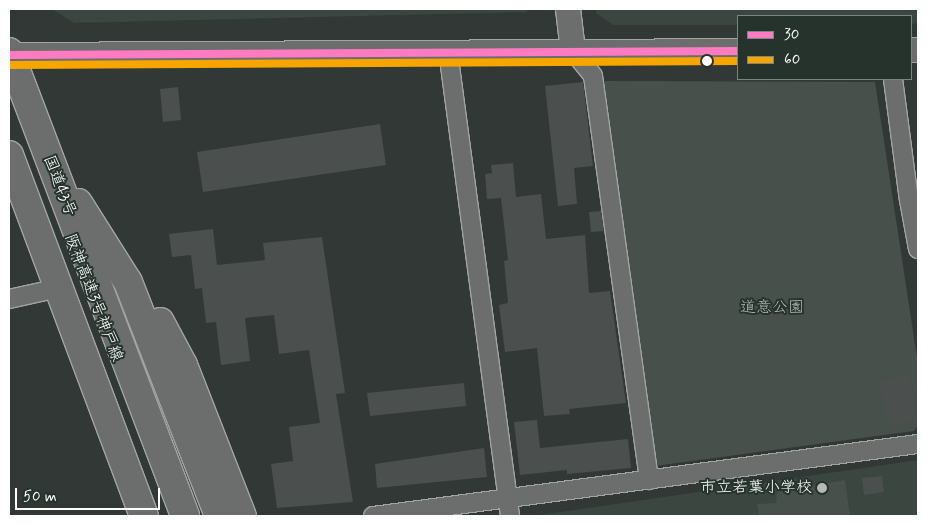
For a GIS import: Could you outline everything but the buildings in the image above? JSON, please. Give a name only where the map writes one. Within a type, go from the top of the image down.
[{"type":"highway","name":"国道43号","points":[[9,60],[185,516]]},
{"type":"highway","name":"阪神高速3号神戸線","points":[[9,60],[177,516]]},
{"type":"highway","name":"阪神高速3号神戸線","points":[[9,156],[144,516]]},
{"type":"highway","points":[[47,156],[128,282],[160,320],[183,364],[242,516]]},
{"type":"highway","points":[[9,184],[135,516]]},
{"type":"highway","points":[[128,282],[219,516]]},
{"type":"street","points":[[568,9],[573,51],[593,76],[649,480]]},
{"type":"street","points":[[9,60],[448,51],[737,51]]},
{"type":"street","points":[[448,51],[510,516]]},
{"type":"street","points":[[893,80],[908,200],[918,248]]},
{"type":"street","points":[[9,299],[50,290]]},
{"type":"street","points":[[373,516],[918,444]]},
{"type":"shaded area","points":[[52,9],[528,9],[526,12],[74,23]]},
{"type":"shaded area","points":[[596,9],[918,9],[918,23],[912,24],[912,15],[737,15],[737,25],[613,25],[596,13]]},
{"type":"shaded area","name":"市立若葉小学校","points":[[918,460],[918,516],[533,516]]},
{"type":"green space","name":"道意公園","points":[[604,81],[875,82],[918,364],[918,426],[914,431],[655,466]]},
{"type":"green space","points":[[845,480],[850,516],[759,516],[757,504],[776,503],[777,492]]},
{"type":"transit line","name":"30","points":[[9,55],[737,51]]},
{"type":"transit line","name":"60","points":[[9,65],[737,61]]},
{"type":"place","name":"市立若葉小学校","points":[[822,488]]}]
